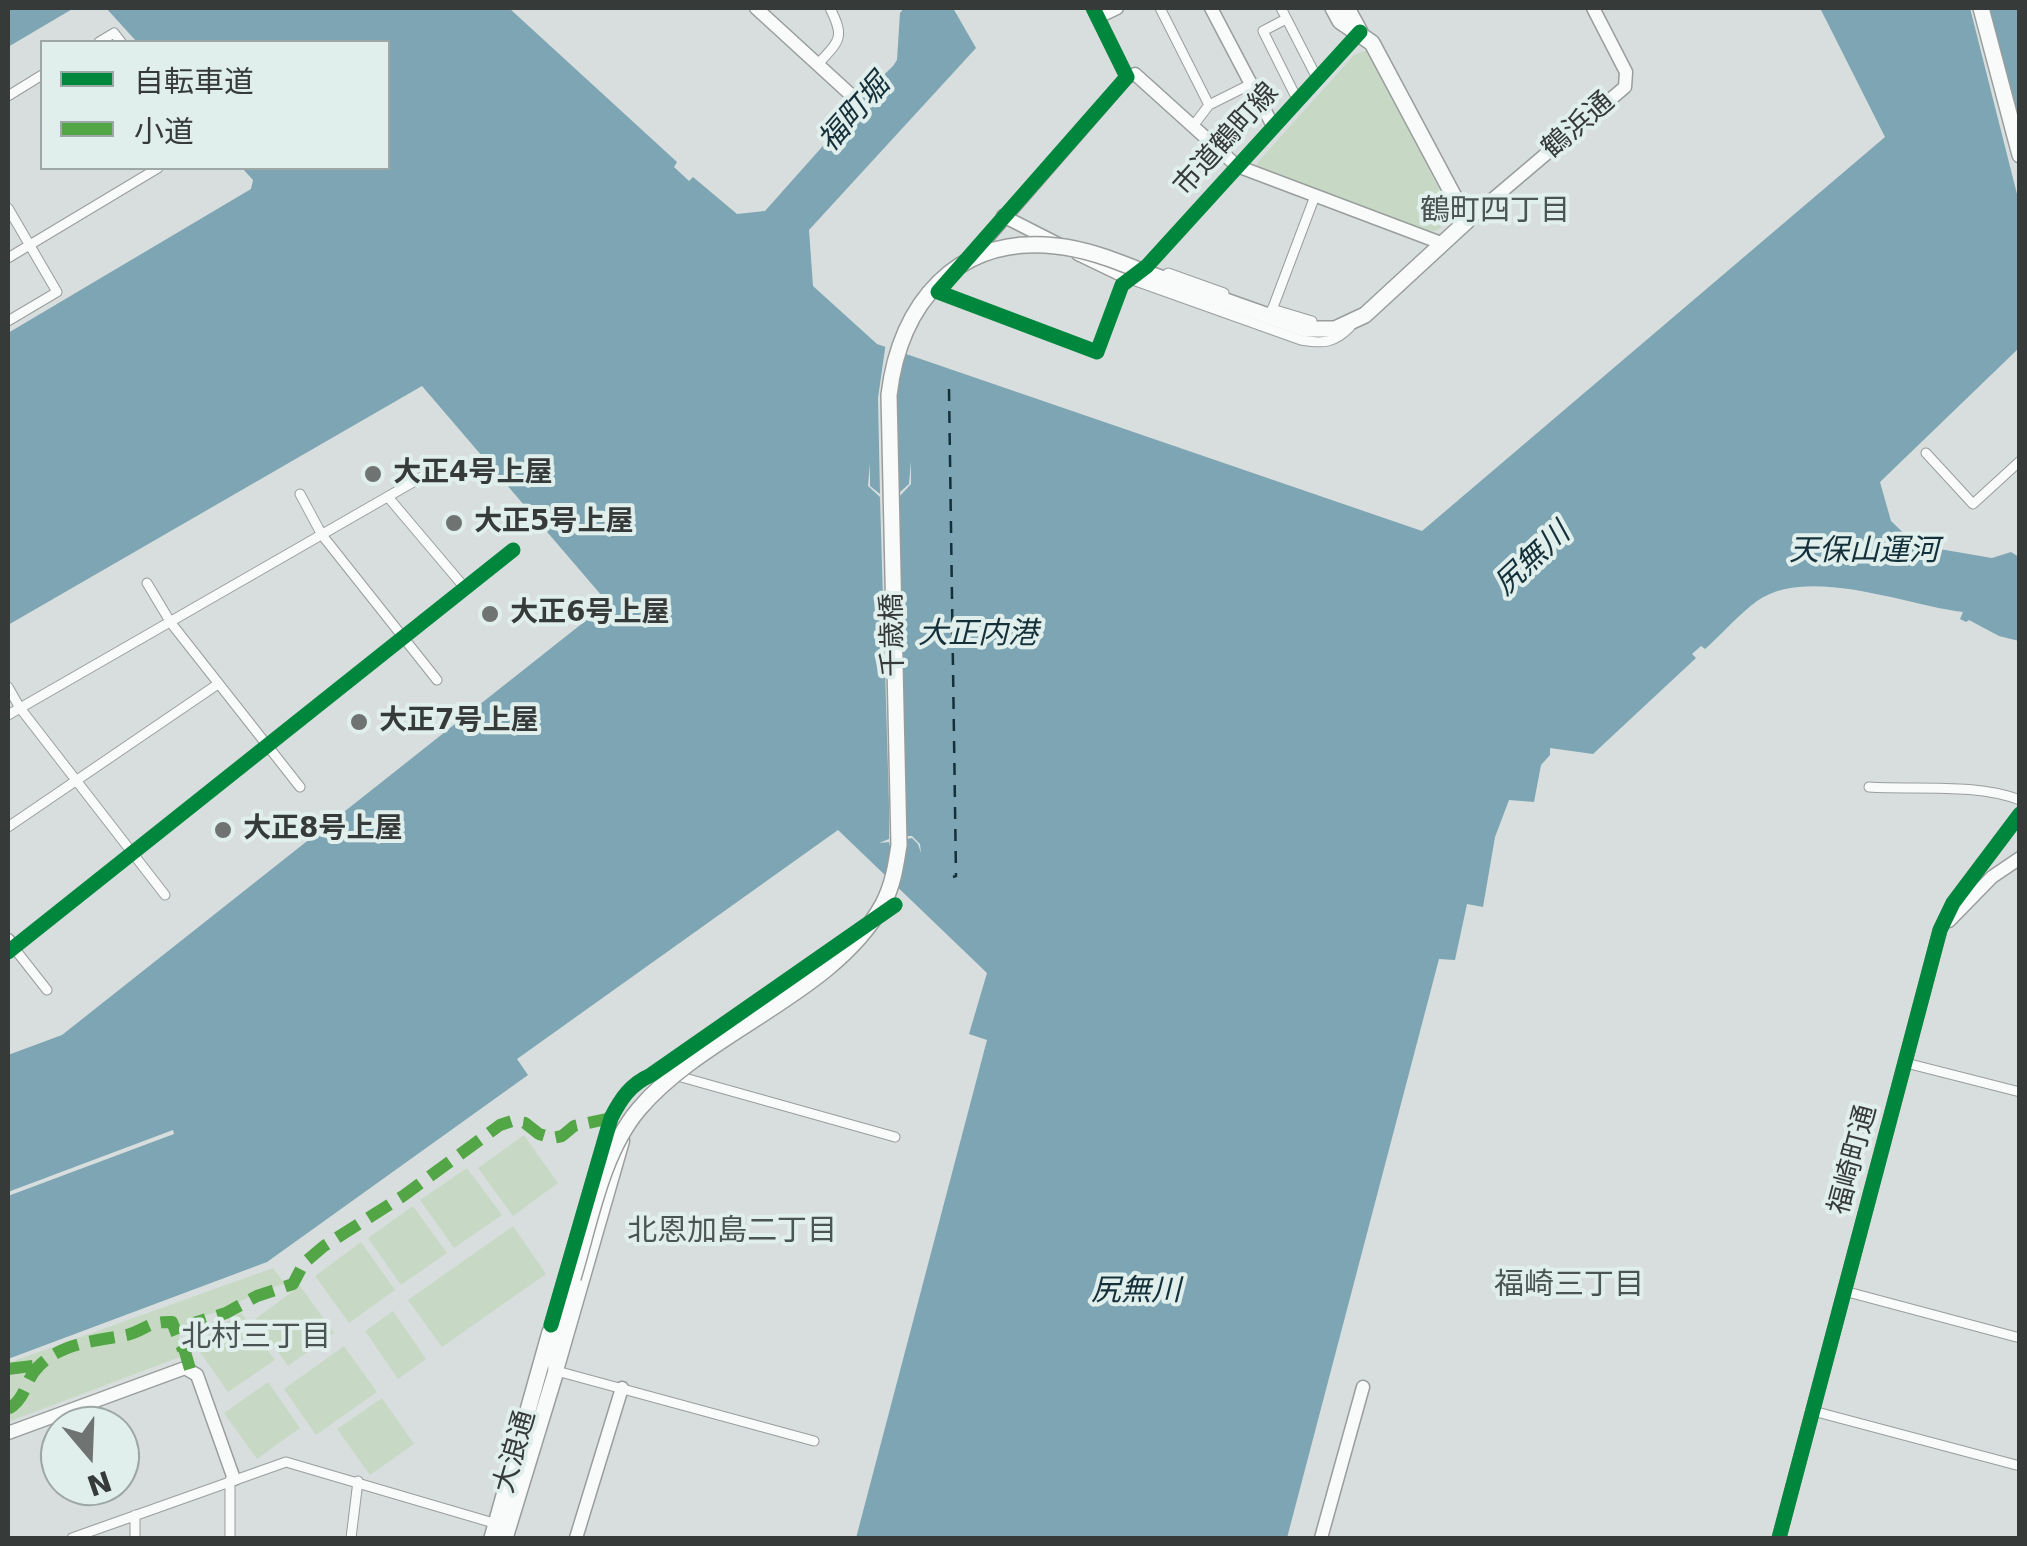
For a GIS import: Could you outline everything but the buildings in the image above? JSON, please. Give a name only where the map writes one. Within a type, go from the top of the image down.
[{"type":"main road","points":[[1318,326],[1356,321],[1467,221],[1372,43],[1340,21],[1333,8]]},
{"type":"main road","points":[[1347,8],[1360,32]]},
{"type":"main road","points":[[1982,8],[2020,156]]},
{"type":"main road","name":"千歳橋","points":[[549,1369],[573,1278],[614,1151],[631,1119],[654,1092],[686,1066],[833,961],[874,917],[894,878],[899,845],[889,395],[900,339],[920,301],[958,267],[994,251],[1027,245],[1058,246],[1102,256],[1289,325],[1318,326]]},
{"type":"main road","points":[[549,1369],[551,1325],[566,1303]]},
{"type":"main road","name":"大浪通","points":[[502,1534],[549,1369]]},
{"type":"street","points":[[756,8],[850,94]]},
{"type":"street","points":[[818,64],[840,36],[830,8]]},
{"type":"street","points":[[1116,8],[1095,12],[1126,78]]},
{"type":"street","points":[[1160,8],[1209,105]]},
{"type":"street","points":[[1211,8],[1273,126]]},
{"type":"street","points":[[1280,8],[1317,78]]},
{"type":"street","name":"鶴浜通","points":[[1467,221],[1625,87],[1626,72],[1593,8]]},
{"type":"street","points":[[1286,19],[1263,31],[1298,99]]},
{"type":"street","name":"市道鶴町線","points":[[1130,279],[1147,266],[1360,32]]},
{"type":"street","points":[[1130,279],[1122,285],[1097,352],[938,292],[1126,78],[1134,74],[1237,166],[1442,243]]},
{"type":"street","points":[[8,96],[40,77]]},
{"type":"street","points":[[1193,126],[1209,105],[1251,84]]},
{"type":"street","points":[[8,258],[155,170]]},
{"type":"street","points":[[1272,310],[1315,196]]},
{"type":"street","points":[[8,208],[58,292],[8,321]]},
{"type":"street","points":[[1003,216],[1130,279],[1301,340],[1336,341],[1356,321]]},
{"type":"street","points":[[1147,266],[1318,326]]},
{"type":"street","points":[[1926,454],[1973,504],[2020,461]]},
{"type":"street","points":[[8,715],[441,466]]},
{"type":"street","points":[[300,494],[322,535],[437,680]]},
{"type":"street","points":[[388,496],[465,588]]},
{"type":"street","points":[[47,990],[10,946],[134,855],[512,550]]},
{"type":"street","points":[[147,583],[171,623],[300,787]]},
{"type":"street","points":[[8,827],[218,684]]},
{"type":"street","points":[[8,687],[20,708],[166,895]]},
{"type":"street","points":[[1869,787],[1920,791],[1968,788],[2020,800]]},
{"type":"street","name":"福崎町通","points":[[1779,1538],[1940,930],[1953,903],[2020,814]]},
{"type":"street","points":[[1940,930],[1992,877],[2020,858]]},
{"type":"street","points":[[551,1325],[611,1118],[636,1082],[895,905]]},
{"type":"street","points":[[1906,1063],[2020,1092]]},
{"type":"street","points":[[654,1072],[626,1133],[549,1369],[814,1441]]},
{"type":"street","points":[[654,1072],[895,1137]]},
{"type":"street","points":[[611,1118],[626,1133]]},
{"type":"street","points":[[1844,1290],[2020,1338]]},
{"type":"street","points":[[8,1433],[186,1368],[197,1376],[232,1480],[230,1538]]},
{"type":"street","points":[[1320,1538],[1362,1387]]},
{"type":"street","points":[[576,1538],[622,1388]]},
{"type":"street","points":[[1812,1411],[2020,1466]]},
{"type":"street","points":[[72,1538],[286,1462],[358,1480],[502,1534]]},
{"type":"street","points":[[351,1538],[358,1480]]},
{"type":"street","points":[[135,1515],[135,1538]]},
{"type":"green space","points":[[1367,50],[1451,212],[1451,218],[1438,230],[1429,232],[1258,168],[1257,163],[1354,55]]},
{"type":"green space","points":[[524,1135],[558,1183],[513,1216],[478,1168]]},
{"type":"green space","points":[[467,1168],[502,1215],[454,1248],[420,1200]]},
{"type":"green space","points":[[413,1206],[447,1253],[401,1285],[368,1238]]},
{"type":"green space","points":[[513,1226],[546,1274],[442,1347],[408,1300]]},
{"type":"green space","points":[[361,1242],[395,1290],[349,1323],[315,1276]]},
{"type":"green space","points":[[273,1268],[285,1284],[192,1321],[181,1333],[180,1357],[50,1406],[40,1406],[40,1410],[8,1422],[8,1363]]},
{"type":"green space","points":[[300,1286],[334,1333],[288,1366],[255,1319]]},
{"type":"green space","points":[[393,1311],[426,1359],[398,1379],[365,1331]]},
{"type":"green space","points":[[241,1312],[275,1360],[228,1392],[195,1345]]},
{"type":"green space","points":[[344,1346],[377,1392],[316,1435],[284,1389]]},
{"type":"green space","points":[[268,1382],[300,1428],[257,1459],[224,1413]]},
{"type":"green space","points":[[382,1398],[414,1444],[370,1475],[337,1429]]},
{"type":"water","points":[[8,8],[74,8],[8,47]]},
{"type":"water","points":[[106,8],[509,8],[677,162],[674,167],[689,181],[693,177],[737,214],[765,211],[854,111],[851,107],[893,66],[904,8],[953,8],[976,48],[809,230],[813,286],[877,344],[1422,531],[1885,137],[1820,8],[2019,8],[2019,348],[1880,482],[1891,521],[1916,545],[1992,558],[2011,552],[2019,557],[2019,641],[1960,619],[1963,612],[1858,590],[1803,587],[1778,591],[1750,606],[1705,649],[1701,646],[1692,654],[1696,658],[1593,754],[1550,748],[1550,755],[1541,765],[1534,802],[1509,800],[1495,837],[1483,907],[1467,904],[1455,960],[1439,959],[1287,1538],[856,1538],[987,1040],[969,1034],[987,973],[838,830],[517,1059],[528,1075],[267,1262],[8,1359],[8,1055],[62,1035],[608,603],[422,386],[8,625],[8,333],[251,189],[253,180],[244,170],[390,170],[390,40],[135,40]]},
{"type":"pier","points":[[1970,8],[1988,8],[2019,130],[2019,202]]},
{"type":"pier","points":[[886,342],[905,349],[897,396],[899,493],[909,484],[911,461],[911,484],[899,497],[907,836],[912,836],[920,844],[921,853],[912,838],[907,839],[894,891],[884,881],[891,852],[889,842],[879,843],[889,839],[880,497],[868,486],[870,463],[870,486],[880,494],[878,398]]},
{"type":"pier","points":[[173,1130],[174,1134],[8,1196],[8,1192]]},
{"type":"ferry route","points":[[949,389],[956,876],[953,877]]},
{"type":"marked path","points":[[190,1369],[183,1345],[194,1323],[293,1284],[304,1263],[324,1246],[403,1196],[500,1125],[512,1121],[525,1123],[552,1138],[562,1136],[574,1126],[611,1118]]},
{"type":"marked path","points":[[8,1409],[19,1400],[39,1366],[69,1347],[172,1322],[183,1350]]},
{"type":"marked path","points":[[8,1369],[40,1365]]},
{"type":"cycle path","points":[[1093,8],[1127,77],[938,292],[1097,352],[1122,285],[1147,266],[1360,32]]},
{"type":"cycle path","points":[[8,952],[513,550]]},
{"type":"cycle path","points":[[1779,1538],[1940,930],[1953,903],[2020,814]]},
{"type":"cycle path","points":[[551,1325],[611,1118],[627,1092],[895,905]]},
{"type":"place","name":"大正4号上屋","points":[[373,474]]},
{"type":"place","name":"大正5号上屋","points":[[454,523]]},
{"type":"place","name":"大正6号上屋","points":[[490,614]]},
{"type":"place","name":"大正7号上屋","points":[[359,722]]},
{"type":"place","name":"大正8号上屋","points":[[223,830]]},
{"type":"district","name":"鶴町四丁目","points":[[1495,212]]},
{"type":"district","name":"北恩加島二丁目","points":[[732,1232]]},
{"type":"district","name":"福崎三丁目","points":[[1569,1286]]},
{"type":"district","name":"北村三丁目","points":[[256,1338]]},
{"type":"water label","name":"福町堀","points":[[855,114]]},
{"type":"water label","name":"天保山運河","points":[[1864,552]]},
{"type":"water label","name":"尻無川","points":[[1533,560]]},
{"type":"water label","name":"大正内港","points":[[978,635]]},
{"type":"water label","name":"尻無川","points":[[1136,1292]]}]
